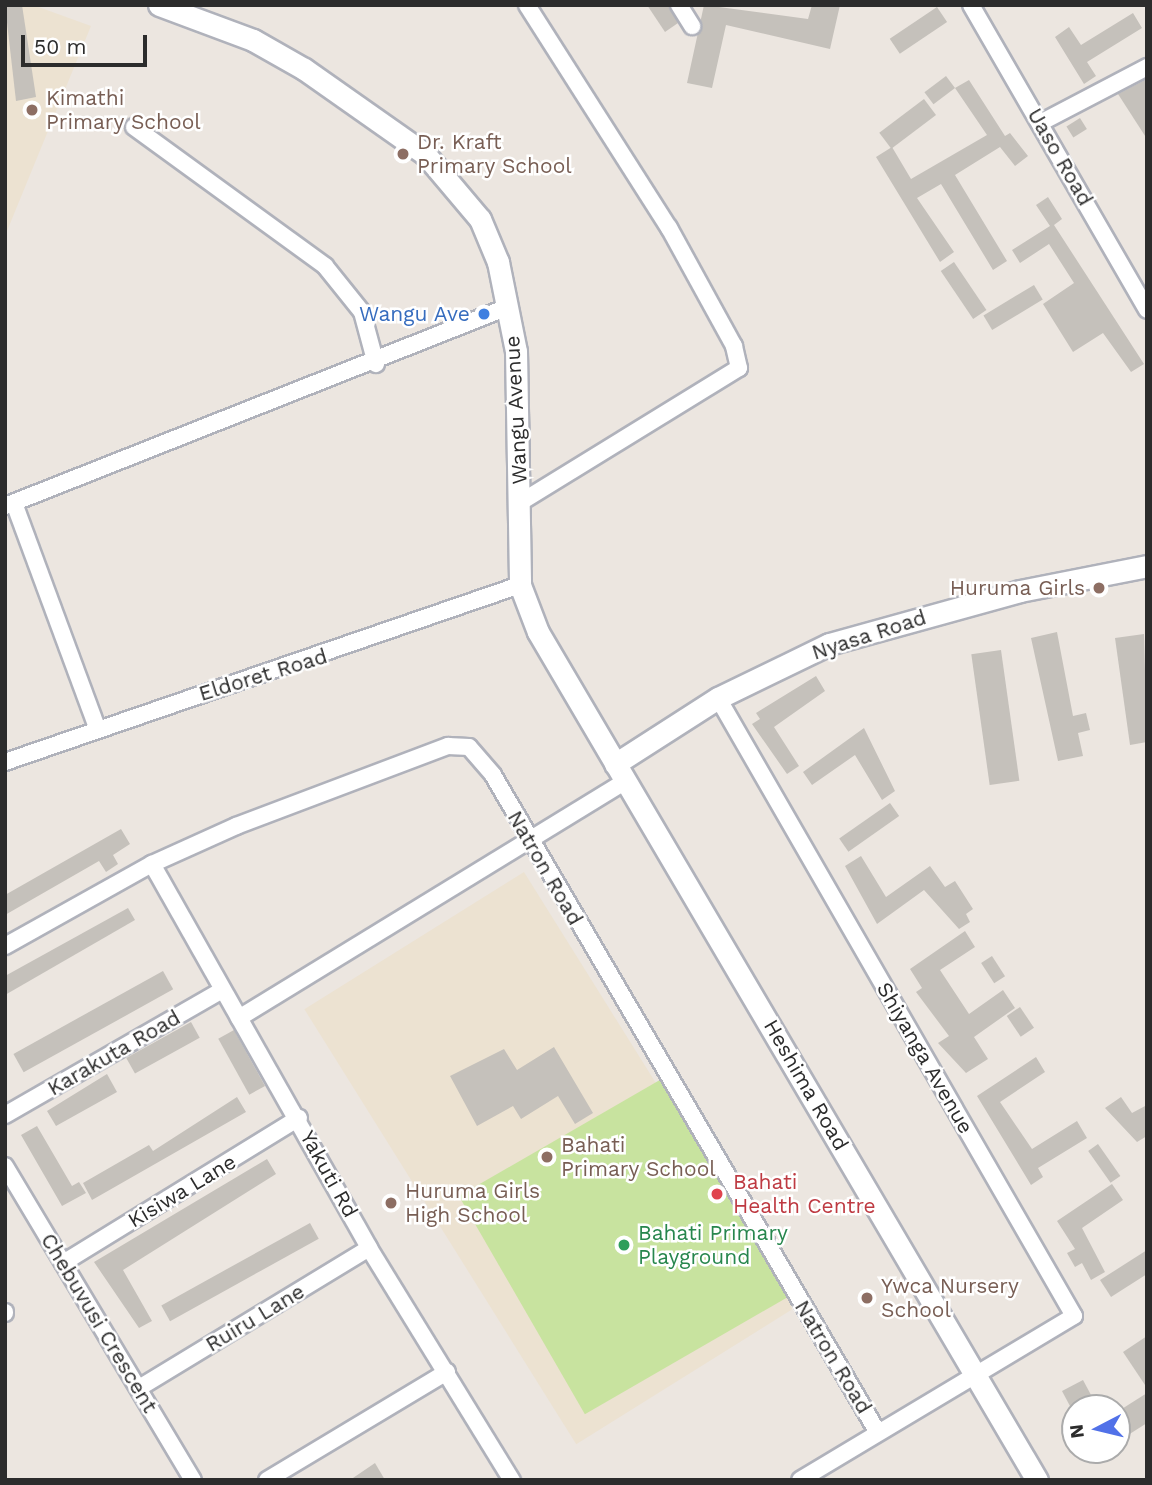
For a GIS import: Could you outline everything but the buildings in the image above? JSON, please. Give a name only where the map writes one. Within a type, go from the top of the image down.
[{"type":"street","points":[[521,502],[739,368],[734,346],[669,228],[527,5]]},
{"type":"street","points":[[679,5],[692,26]]},
{"type":"street","name":"Uaso Road","points":[[971,5],[1042,122],[1147,310]]},
{"type":"street","name":"Wangu Avenue","points":[[162,6],[253,40],[425,154],[480,219],[508,307],[519,376],[520,585],[564,682],[620,772]]},
{"type":"street","points":[[1042,122],[1147,66]]},
{"type":"street","points":[[134,127],[325,266],[362,312],[376,364]]},
{"type":"street","points":[[97,727],[10,504],[376,364],[508,307]]},
{"type":"street","name":"Nyasa Road","points":[[620,772],[718,698],[828,644],[1070,579],[1147,566]]},
{"type":"street","name":"Eldoret Road","points":[[5,762],[97,727],[345,649],[520,585]]},
{"type":"street","name":"Shiyanga Avenue","points":[[718,698],[1074,1316],[975,1378]]},
{"type":"street","name":"Natron Road","points":[[5,946],[152,864],[459,744],[487,765],[529,844],[877,1431]]},
{"type":"street","points":[[239,1018],[529,844],[620,772]]},
{"type":"street","name":"Heshima Road","points":[[620,772],[1037,1480]]},
{"type":"street","name":"Yakuti Rd","points":[[152,864],[222,990],[299,1118],[369,1248],[512,1480]]},
{"type":"street","name":"Karakuta Road","points":[[5,1115],[222,990]]},
{"type":"street","name":"Kisiwa Lane","points":[[63,1262],[299,1118]]},
{"type":"street","name":"Chebuvusi Crescent","points":[[5,1166],[193,1480]]},
{"type":"street","name":"Ruiru Lane","points":[[139,1388],[369,1248]]},
{"type":"street","points":[[267,1480],[447,1373]]},
{"type":"street","points":[[800,1480],[877,1431],[975,1378]]},
{"type":"shaded area","name":"Kimathi Primary School","points":[[5,5],[33,5],[91,26],[5,236]]},
{"type":"shaded area","name":"Bahati Primary School","points":[[524,872],[796,1307],[576,1444],[304,1009]]},
{"type":"green space","name":"Bahati Primary Playground","points":[[665,1077],[791,1295],[585,1414],[459,1196]]},
{"type":"place","name":"Kimathi Primary School","points":[[32,110]]},
{"type":"place","name":"Dr. Kraft Primary School","points":[[403,154]]},
{"type":"place","name":"Wangu Ave","points":[[484,314]]},
{"type":"place","name":"Huruma Girls","points":[[1099,588]]},
{"type":"place","name":"Bahati Primary School","points":[[547,1157]]},
{"type":"place","name":"Bahati Health Centre","points":[[717,1194]]},
{"type":"place","name":"Huruma Girls High School","points":[[391,1203]]},
{"type":"place","name":"Bahati Primary Playground","points":[[624,1245]]},
{"type":"place","name":"Ywca Nursery School","points":[[867,1298]]}]
